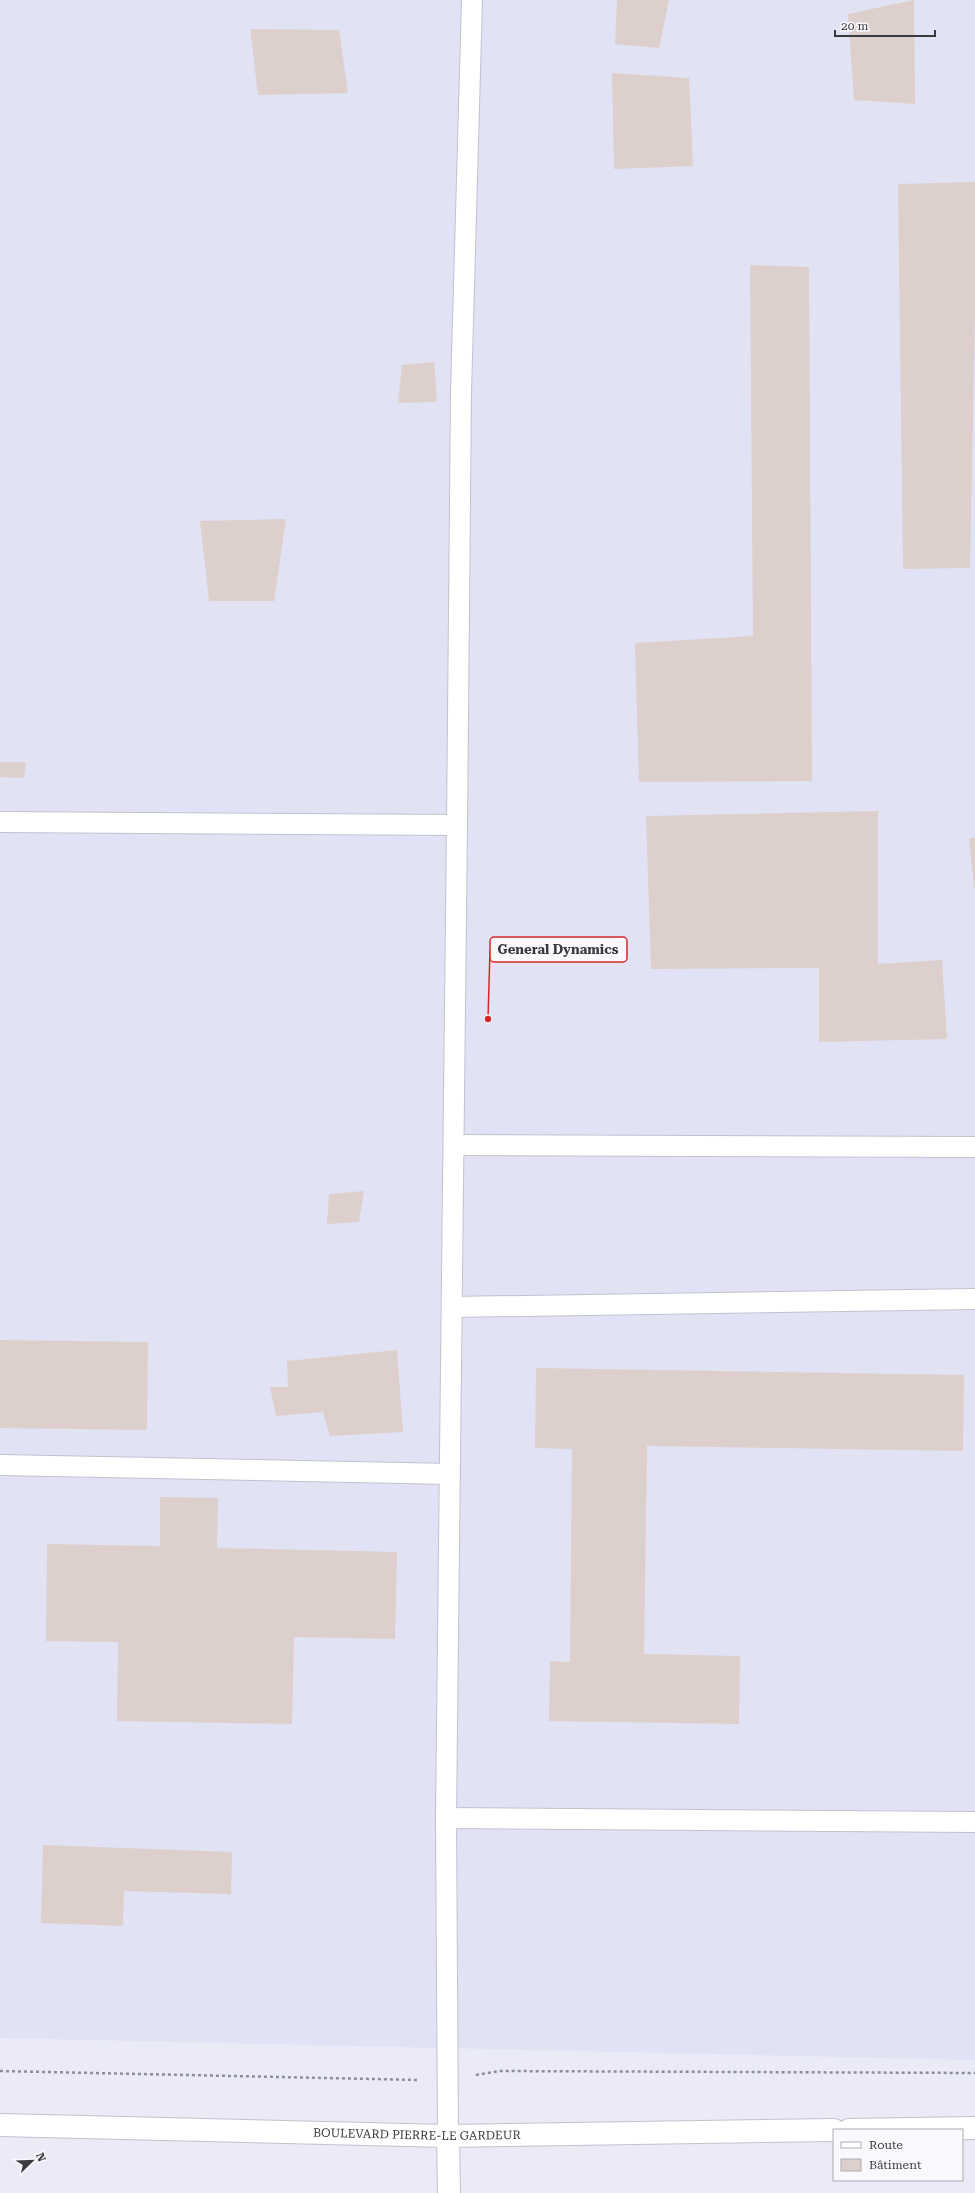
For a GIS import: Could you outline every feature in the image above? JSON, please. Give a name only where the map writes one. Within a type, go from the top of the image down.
[{"type":"street","name":"BOULEVARD PIERRE-LE GARDEUR","points":[[0,2125],[448,2136],[833,2130]]},
{"type":"street","points":[[912,2129],[975,2128]]},
{"type":"street","points":[[448,2136],[449,2193]]},
{"type":"lane","points":[[448,2136],[446,1818],[457,825],[462,393],[472,0]]},
{"type":"lane","points":[[0,822],[457,825]]},
{"type":"lane","points":[[454,1145],[975,1147]]},
{"type":"lane","points":[[452,1307],[975,1299]]},
{"type":"lane","points":[[0,1465],[450,1474]]},
{"type":"lane","points":[[446,1818],[975,1822]]},
{"type":"path","points":[[0,2071],[448,2080],[500,2071],[975,2073]]},
{"type":"shaded area","points":[[0,0],[975,0],[975,2060],[0,2038]]},
{"type":"building","points":[[617,0],[669,0],[659,48],[615,44]]},
{"type":"building","points":[[914,0],[915,104],[854,100],[848,14]]},
{"type":"building","points":[[250,29],[339,30],[348,93],[258,95]]},
{"type":"building","points":[[612,73],[689,78],[693,166],[614,169]]},
{"type":"building","points":[[975,182],[975,310],[970,568],[903,569],[898,184]]},
{"type":"building","points":[[750,265],[809,267],[812,781],[639,782],[635,643],[753,636]]},
{"type":"building","points":[[434,362],[437,402],[398,403],[402,365]]},
{"type":"building","points":[[286,519],[274,601],[209,601],[200,521]]},
{"type":"building","points":[[0,762],[26,762],[24,778],[0,777]]},
{"type":"building","points":[[878,811],[878,964],[942,960],[947,1039],[819,1042],[819,968],[651,969],[646,816]]},
{"type":"building","points":[[969,838],[975,838],[975,888],[974,888]]},
{"type":"building","points":[[364,1191],[359,1222],[327,1224],[329,1194]]},
{"type":"building","points":[[0,1340],[148,1342],[147,1430],[0,1428]]},
{"type":"building","points":[[397,1350],[403,1432],[330,1436],[323,1412],[276,1416],[270,1387],[288,1387],[287,1361]]},
{"type":"building","points":[[536,1368],[964,1375],[963,1451],[647,1446],[644,1654],[740,1656],[739,1724],[549,1721],[550,1661],[570,1662],[572,1449],[535,1448]]},
{"type":"building","points":[[160,1497],[218,1498],[217,1548],[397,1552],[395,1639],[294,1637],[292,1724],[117,1721],[118,1642],[46,1641],[47,1544],[160,1546]]},
{"type":"building","points":[[43,1845],[232,1852],[231,1894],[124,1891],[123,1926],[41,1923]]},
{"type":"place","name":"General Dynamics","points":[[488,1019]]}]
